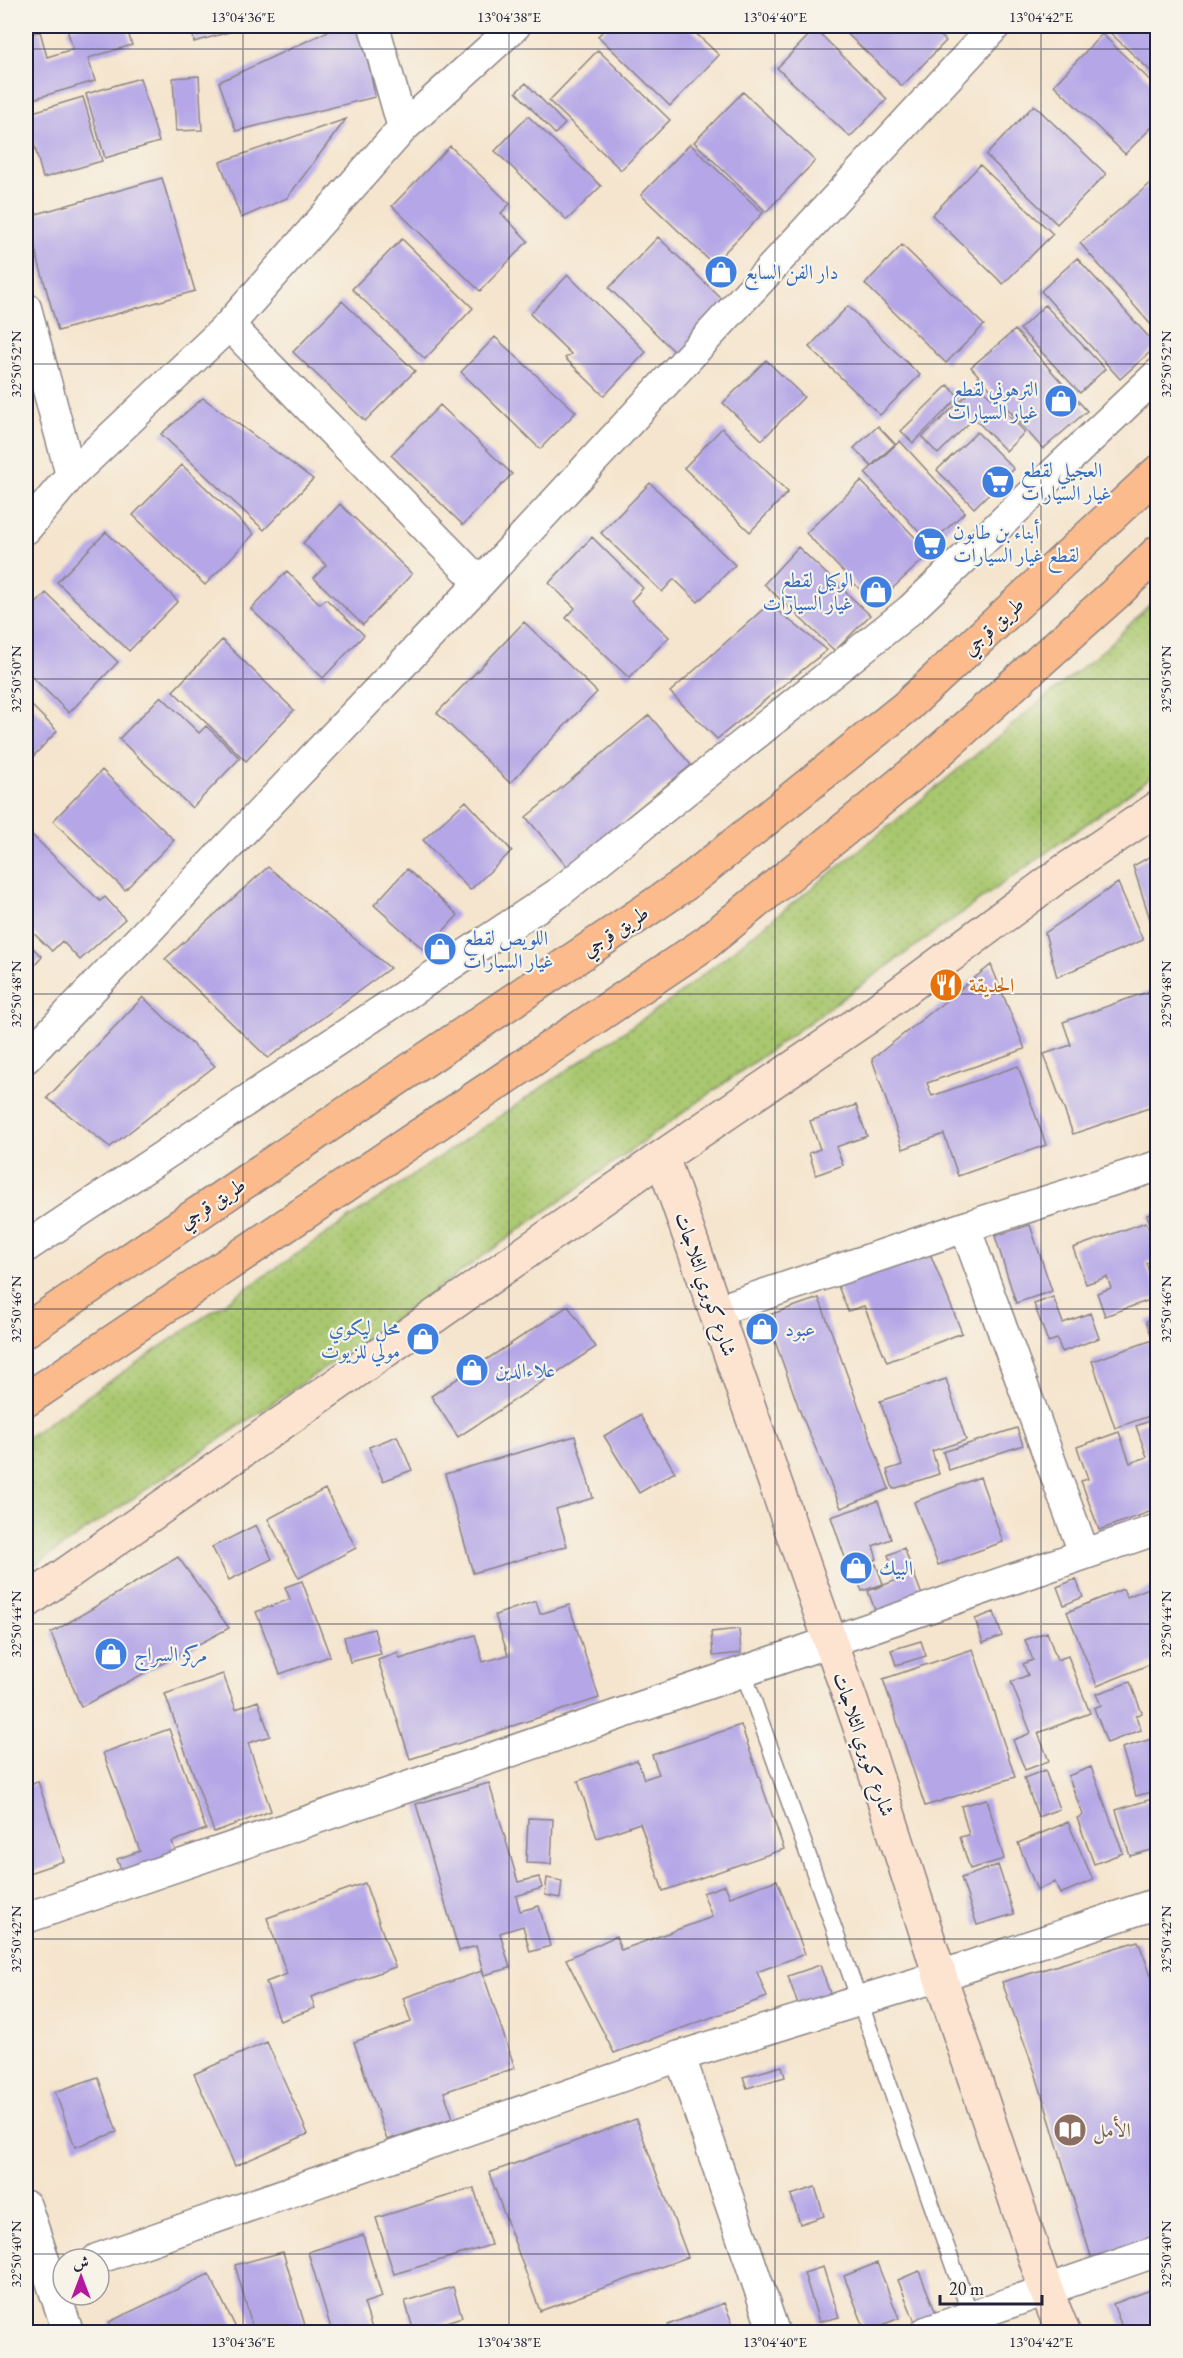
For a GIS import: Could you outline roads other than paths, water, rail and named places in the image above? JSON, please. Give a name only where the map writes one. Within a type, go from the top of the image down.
[{"type":"highway","name":"طريق قرجي","points":[[26,1330],[685,884],[907,706],[1158,472]]},
{"type":"highway","points":[[26,1400],[706,943],[928,761],[1117,592],[1158,552]]},
{"type":"main road","points":[[26,1602],[662,1156],[869,1016],[1063,872],[1158,808]]},
{"type":"main road","name":"شارع كوبري الثلاجات","points":[[662,1156],[867,1747],[940,1976],[1046,2290],[1063,2332]]},
{"type":"street","points":[[374,26],[403,128]]},
{"type":"street","points":[[26,529],[71,475],[229,325],[403,128],[515,26]]},
{"type":"street","points":[[26,1058],[480,583],[995,26]]},
{"type":"street","points":[[26,308],[71,475]]},
{"type":"street","points":[[229,325],[480,583]]},
{"type":"street","points":[[26,1247],[557,894],[909,610],[1158,374]]},
{"type":"street","points":[[715,1311],[965,1227],[1158,1166]]},
{"type":"street","points":[[965,1227],[1084,1554]]},
{"type":"street","points":[[26,1918],[1158,1528]]},
{"type":"street","points":[[111,2254],[680,2056],[940,1976],[1158,1903]]},
{"type":"street","points":[[680,2056],[774,2332]]},
{"type":"street","points":[[26,2206],[46,2277],[68,2332]]},
{"type":"street","points":[[926,2332],[1158,2251]]},
{"type":"lane","points":[[743,1671],[971,2316]]},
{"type":"place","name":"دار الفن السابع","points":[[721,272]]},
{"type":"place","name":"الترهوني لقطع غيار السيارات","points":[[1061,401]]},
{"type":"place","name":"العجيلي لقطع غيار السيارات","points":[[998,482]]},
{"type":"place","name":"أبناء بن طابون لقطع غيار السيارات","points":[[930,544]]},
{"type":"place","name":"الوكيل لقطع غيار السيارات","points":[[876,592]]},
{"type":"place","name":"اللويص لقطع غيار السيارات","points":[[440,949]]},
{"type":"place","name":"الحديقة","points":[[946,985]]},
{"type":"place","name":"عبود","points":[[762,1329]]},
{"type":"place","name":"محل ليكوي مولي للزيوت","points":[[423,1339]]},
{"type":"place","name":"علاءالدين","points":[[472,1370]]},
{"type":"place","name":"البيك","points":[[856,1568]]},
{"type":"place","name":"مركز السراج","points":[[111,1654]]},
{"type":"place","name":"الأمل","points":[[1070,2130]]}]
